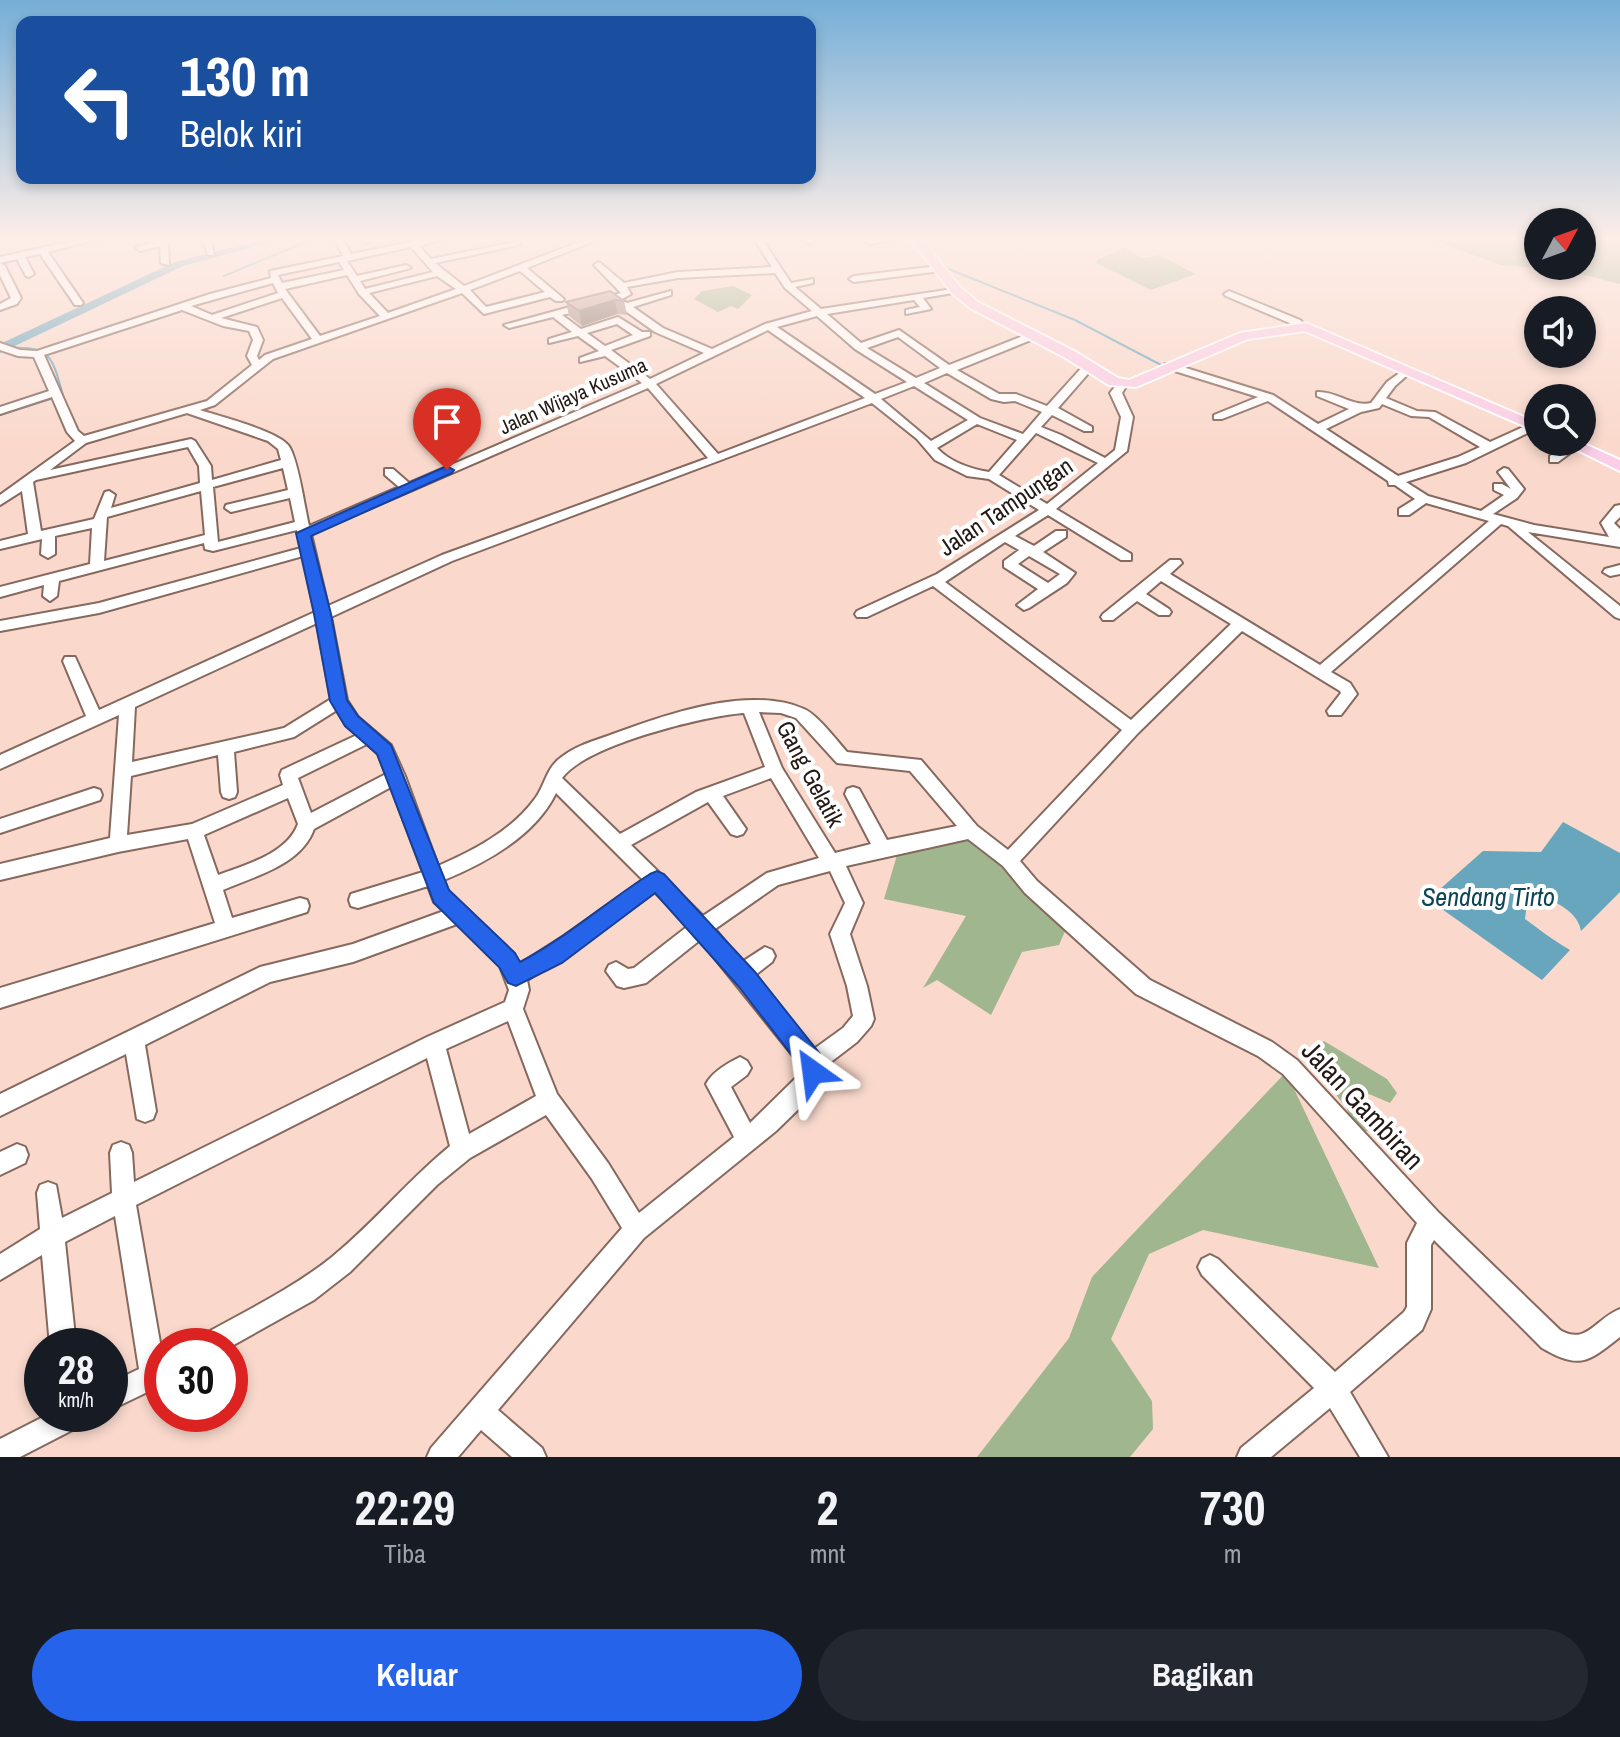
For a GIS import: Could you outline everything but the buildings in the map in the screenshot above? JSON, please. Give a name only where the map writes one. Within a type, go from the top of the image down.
[{"type":"main road","points":[[978,307],[1122,385],[1131,384],[1245,336],[1302,327],[1316,329],[1524,422]]},
{"type":"main road","points":[[1596,455],[1620,466]]},
{"type":"street","points":[[0,346],[13,352],[44,352],[178,307]]},
{"type":"street","points":[[184,307],[253,329],[258,340],[252,356],[257,365]]},
{"type":"street","points":[[212,318],[235,307]]},
{"type":"street","points":[[295,307],[318,340]]},
{"type":"street","points":[[376,307],[386,317]]},
{"type":"street","points":[[209,409],[269,357],[413,307]]},
{"type":"street","points":[[484,307],[487,311],[502,307]]},
{"type":"street","points":[[568,307],[572,311]]},
{"type":"street","points":[[508,330],[586,307]]},
{"type":"street","points":[[627,307],[659,330],[710,352]]},
{"type":"street","points":[[811,307],[859,347],[976,420],[1057,437],[1106,463]]},
{"type":"street","name":"Jalan Wijaya Kusuma","points":[[212,537],[210,546],[213,547],[302,529],[407,488],[649,383],[769,326],[852,307]]},
{"type":"street","points":[[909,312],[926,309],[924,307]]},
{"type":"street","points":[[1260,307],[1302,327]]},
{"type":"street","points":[[559,317],[649,383],[714,457]]},
{"type":"street","points":[[553,341],[618,320],[641,336]]},
{"type":"street","points":[[769,326],[874,399],[932,446],[943,460],[978,476],[992,476],[1126,557]]},
{"type":"street","points":[[584,360],[659,330]]},
{"type":"street","points":[[859,347],[899,333],[948,369],[1000,399],[1016,397],[1088,429]]},
{"type":"street","points":[[0,762],[127,707],[447,558],[874,399],[1032,336]]},
{"type":"street","points":[[44,352],[44,362],[56,396],[73,432],[82,441]]},
{"type":"street","points":[[992,476],[1089,366]]},
{"type":"street","points":[[1166,368],[1266,398],[1319,428],[1421,501],[1496,520],[1618,542],[1616,533],[1607,523],[1620,509]]},
{"type":"street","points":[[1319,428],[1358,409],[1373,407],[1391,384],[1408,370]]},
{"type":"street","name":"Jalan Tampungan","points":[[1122,385],[1116,393],[1127,411],[1121,451],[1046,511],[939,578],[938,585],[1132,729]]},
{"type":"street","points":[[1321,394],[1358,409]]},
{"type":"street","points":[[0,411],[56,396]]},
{"type":"street","points":[[1218,417],[1266,398]]},
{"type":"street","points":[[1381,400],[1415,414],[1431,414],[1489,447]]},
{"type":"street","points":[[0,501],[82,441],[115,429],[190,410],[209,409],[279,443],[289,462],[293,493],[323,614],[339,701],[352,721],[385,750],[441,896],[507,960],[516,976],[519,990],[513,1009],[549,1101],[600,1171],[636,1230]]},
{"type":"street","points":[[932,446],[976,420]]},
{"type":"street","points":[[1393,482],[1442,468],[1524,432]]},
{"type":"street","points":[[0,592],[212,537],[205,466],[191,443],[28,479]]},
{"type":"street","points":[[1554,459],[1557,456]]},
{"type":"street","points":[[0,545],[42,536],[289,462]]},
{"type":"street","points":[[389,472],[407,488]]},
{"type":"street","points":[[1321,672],[1496,520],[1518,489],[1504,472]]},
{"type":"street","points":[[28,479],[48,554]]},
{"type":"street","points":[[1498,487],[1513,495]]},
{"type":"street","points":[[231,508],[293,493]]},
{"type":"street","points":[[97,568],[102,518],[109,495]]},
{"type":"street","points":[[1404,512],[1421,501]]},
{"type":"street","points":[[1496,520],[1620,614]]},
{"type":"street","points":[[1047,589],[1009,564],[1061,534]]},
{"type":"street","points":[[158,536],[161,551]]},
{"type":"street","points":[[1006,537],[1068,573],[1024,605]]},
{"type":"street","points":[[0,626],[99,608],[307,551]]},
{"type":"street","points":[[1108,617],[1175,563]]},
{"type":"street","points":[[1161,575],[1345,687],[1349,694],[1335,711]]},
{"type":"street","points":[[862,614],[939,578]]},
{"type":"street","points":[[50,596],[52,580]]},
{"type":"street","points":[[1136,594],[1164,612]]},
{"type":"street","points":[[1009,861],[1132,729],[1241,623]]},
{"type":"street","points":[[70,661],[96,720]]},
{"type":"street","points":[[123,771],[288,733],[339,701]]},
{"type":"street","points":[[118,844],[127,707]]},
{"type":"street","name":"Gang Gelatik","points":[[750,708],[775,770],[833,862],[854,903],[840,934],[864,1019],[850,1035],[812,1063]]},
{"type":"street","name":"Jalan Gambiran","points":[[552,778],[566,762],[654,725],[704,711],[750,708],[784,709],[802,714],[843,758],[915,765],[971,831],[1009,861],[1031,887],[1143,987],[1265,1049],[1290,1067],[1431,1221],[1551,1339],[1568,1349],[1584,1349],[1620,1321]]},
{"type":"street","points":[[212,886],[294,847],[303,837],[307,824],[288,775],[369,736]]},
{"type":"street","points":[[226,747],[229,792]]},
{"type":"street","points":[[617,844],[712,794],[775,770]]},
{"type":"street","points":[[307,824],[397,776]]},
{"type":"street","points":[[358,900],[432,877],[488,849],[521,825],[546,797],[552,778],[702,927],[812,1063],[813,1072],[808,1084],[768,1123],[636,1230],[440,1457]]},
{"type":"street","points":[[0,872],[118,844],[194,831],[293,788]]},
{"type":"street","points":[[712,794],[737,829]]},
{"type":"street","points":[[853,794],[883,849]]},
{"type":"street","points":[[0,826],[94,795]]},
{"type":"street","points":[[194,831],[226,928]]},
{"type":"street","points":[[616,971],[624,979],[639,976],[702,927],[773,879],[883,849],[971,831]]},
{"type":"street","points":[[516,976],[554,956],[604,916],[657,880]]},
{"type":"street","points":[[0,998],[300,906]]},
{"type":"street","points":[[0,1105],[62,1072],[134,1042],[226,992],[267,974],[353,953],[458,915]]},
{"type":"street","points":[[742,974],[765,956]]},
{"type":"street","points":[[0,1268],[51,1236],[434,1044],[513,1009]]},
{"type":"street","points":[[134,1042],[145,1111]]},
{"type":"street","points":[[434,1044],[462,1150]]},
{"type":"street","points":[[740,1068],[717,1084],[747,1139]]},
{"type":"street","points":[[240,1328],[305,1291],[342,1264],[429,1177],[462,1150],[549,1101]]},
{"type":"street","points":[[121,1153],[124,1200],[149,1328]]},
{"type":"street","points":[[48,1193],[61,1328]]},
{"type":"street","points":[[1250,1457],[1357,1372],[1413,1321],[1419,1309],[1419,1243],[1431,1221]]},
{"type":"street","points":[[1210,1267],[1333,1389],[1375,1457]]},
{"type":"street","points":[[480,1412],[533,1457]]},
{"type":"street","points":[[0,1453],[40,1432]]},
{"type":"green space","points":[[709,307],[729,307],[718,312]]},
{"type":"green space","points":[[966,832],[1069,922],[1059,945],[1022,952],[991,1015],[937,980],[923,988],[966,916],[884,899],[900,845]]},
{"type":"green space","points":[[1324,1041],[1387,1079],[1397,1093],[1390,1103],[1369,1094],[1357,1103],[1370,1115],[1373,1128],[1356,1137],[1347,1109],[1319,1072],[1312,1056]]},
{"type":"green space","points":[[1286,1072],[1379,1268],[1203,1230],[1149,1254],[1111,1339],[1152,1401],[1153,1429],[1130,1457],[977,1457],[1069,1338],[1092,1277]]},
{"type":"water","name":"Sendang Tirto","points":[[1563,822],[1620,853],[1620,892],[1581,931],[1576,918],[1554,901],[1541,895],[1527,902],[1525,919],[1570,950],[1542,980],[1432,902],[1431,897],[1483,851],[1541,852]]},
{"type":"waterway","points":[[0,349],[88,307]]},
{"type":"waterway","points":[[1043,307],[1075,320],[1163,366]]},
{"type":"waterway","points":[[0,415],[63,395],[49,358],[35,349],[12,348]]},
{"type":"waterway","points":[[1348,454],[1368,468]]},
{"type":"waterway","points":[[1422,501],[1464,514]]},
{"type":"route","points":[[447,470],[303,533],[323,614],[339,701],[352,721],[385,750],[441,896],[507,960],[516,976],[554,956],[597,921],[657,880],[747,979],[812,1063],[813,1072]]}]
